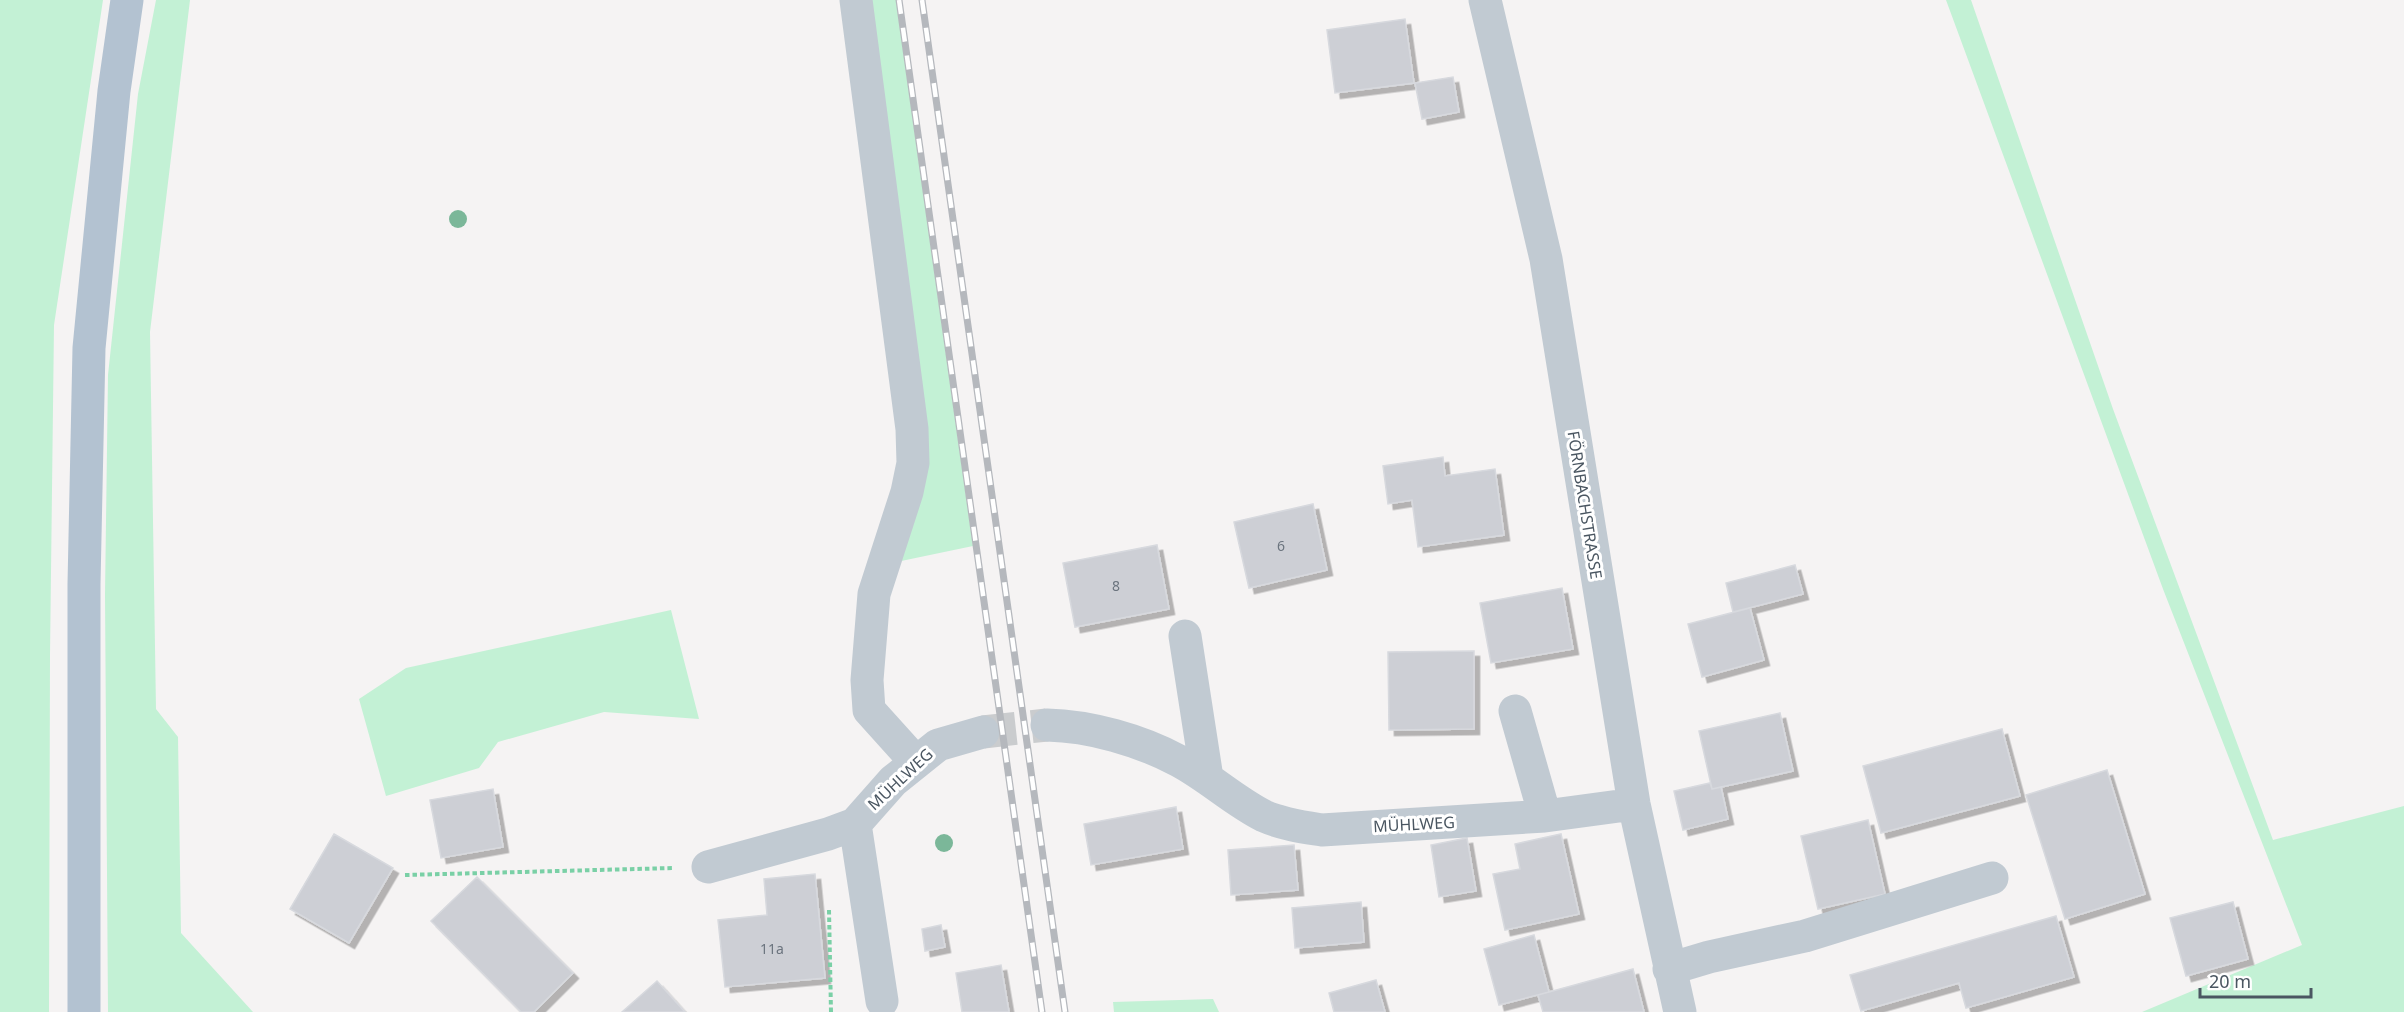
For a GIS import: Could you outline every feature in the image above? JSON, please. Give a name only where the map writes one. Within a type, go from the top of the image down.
[{"type":"main road","points":[[84,1012],[84,584],[89,348],[114,91],[127,0]]},
{"type":"street","points":[[856,0],[912,429],[913,463],[898,527],[882,565],[874,594],[868,690],[869,710],[915,761]]},
{"type":"street","name":"FÖRNBACHSTRASSE","points":[[1485,0],[1546,259],[1634,804],[1680,1012]]},
{"type":"street","points":[[1185,636],[1208,778]]},
{"type":"street","points":[[1515,711],[1545,816]]},
{"type":"street","name":"MÜHLWEG","points":[[1047,724],[1073,726],[1142,746],[1177,760],[1266,817],[1322,830],[1545,816],[1634,804]]},
{"type":"street","name":"MÜHLWEG","points":[[855,824],[893,781],[915,761],[938,745],[983,732]]},
{"type":"street","points":[[708,867],[828,834],[855,824],[882,1001]]},
{"type":"street","points":[[1669,969],[1708,957],[1805,936],[1992,878]]},
{"type":"path","points":[[405,875],[708,867]]},
{"type":"path","points":[[829,905],[831,1012]]},
{"type":"green space","points":[[0,0],[103,0],[54,325],[49,1012],[0,1012]]},
{"type":"green space","points":[[156,0],[190,0],[150,332],[156,709],[178,737],[181,933],[253,1012],[108,1012],[105,595],[108,375],[138,94]]},
{"type":"green space","points":[[861,0],[896,0],[973,546],[882,565],[907,492]]},
{"type":"green space","points":[[1946,0],[1971,0],[2113,409],[2273,840],[2404,806],[2404,1012],[2142,1012],[2302,945],[2163,589]]},
{"type":"green space","points":[[671,610],[699,719],[604,712],[498,742],[479,768],[386,796],[359,699],[406,668]]},
{"type":"green space","points":[[1213,999],[1219,1012],[1114,1012],[1113,1002]]},
{"type":"building","points":[[1405,19],[1414,83],[1335,93],[1327,30]]},
{"type":"building","points":[[1453,77],[1459,112],[1422,119],[1415,83]]},
{"type":"building","points":[[1443,457],[1445,476],[1495,469],[1504,535],[1418,547],[1412,500],[1388,504],[1383,466]]},
{"type":"building","points":[[1313,504],[1327,570],[1249,588],[1234,522]]},
{"type":"building","points":[[1157,545],[1169,609],[1075,627],[1063,563]]},
{"type":"building","points":[[1795,565],[1803,594],[1733,612],[1726,583]]},
{"type":"building","points":[[1562,588],[1573,649],[1491,663],[1480,603]]},
{"type":"building","points":[[1750,608],[1764,660],[1702,677],[1688,624]]},
{"type":"building","points":[[1474,651],[1474,729],[1389,730],[1388,652]]},
{"type":"building","points":[[1780,713],[1793,771],[1712,789],[1699,731]]},
{"type":"building","points":[[2002,729],[2020,796],[1881,833],[1863,766]]},
{"type":"building","points":[[2107,770],[2145,894],[2065,919],[2026,795]]},
{"type":"building","points":[[1710,783],[1712,789],[1721,787],[1728,819],[1683,830],[1674,791]]},
{"type":"building","points":[[493,789],[503,847],[441,858],[430,800]]},
{"type":"building","points":[[1176,807],[1183,849],[1091,865],[1084,824]]},
{"type":"building","points":[[1868,820],[1885,894],[1818,909],[1801,836]]},
{"type":"building","points":[[334,834],[393,868],[349,943],[290,909]]},
{"type":"building","points":[[1561,834],[1579,914],[1505,930],[1493,874],[1520,869],[1515,844]]},
{"type":"building","points":[[1467,838],[1476,891],[1439,897],[1431,845]]},
{"type":"building","points":[[1294,845],[1298,890],[1231,895],[1228,850]]},
{"type":"building","points":[[815,874],[825,978],[725,987],[718,920],[767,915],[764,879]]},
{"type":"building","points":[[477,877],[573,973],[534,1012],[521,1012],[431,921]]},
{"type":"building","points":[[1361,902],[1364,942],[1295,948],[1292,908]]},
{"type":"building","points":[[2233,902],[2248,959],[2186,976],[2170,918]]},
{"type":"building","points":[[2056,916],[2074,977],[1966,1008],[1959,983],[1861,1011],[1850,975]]},
{"type":"building","points":[[941,925],[945,947],[925,951],[922,929]]},
{"type":"building","points":[[1534,935],[1549,992],[1499,1005],[1484,949]]},
{"type":"building","points":[[1001,965],[1009,1012],[962,1012],[956,973]]},
{"type":"building","points":[[1633,969],[1644,1012],[1543,1012],[1538,995]]},
{"type":"building","points":[[1376,980],[1385,1012],[1334,1012],[1329,993]]},
{"type":"building","points":[[657,981],[685,1012],[622,1012]]},
{"type":"tunnel","points":[[983,732],[1047,725]]},
{"type":"railway","points":[[899,0],[1042,1012]]},
{"type":"railway","points":[[922,0],[1065,1012]]}]
